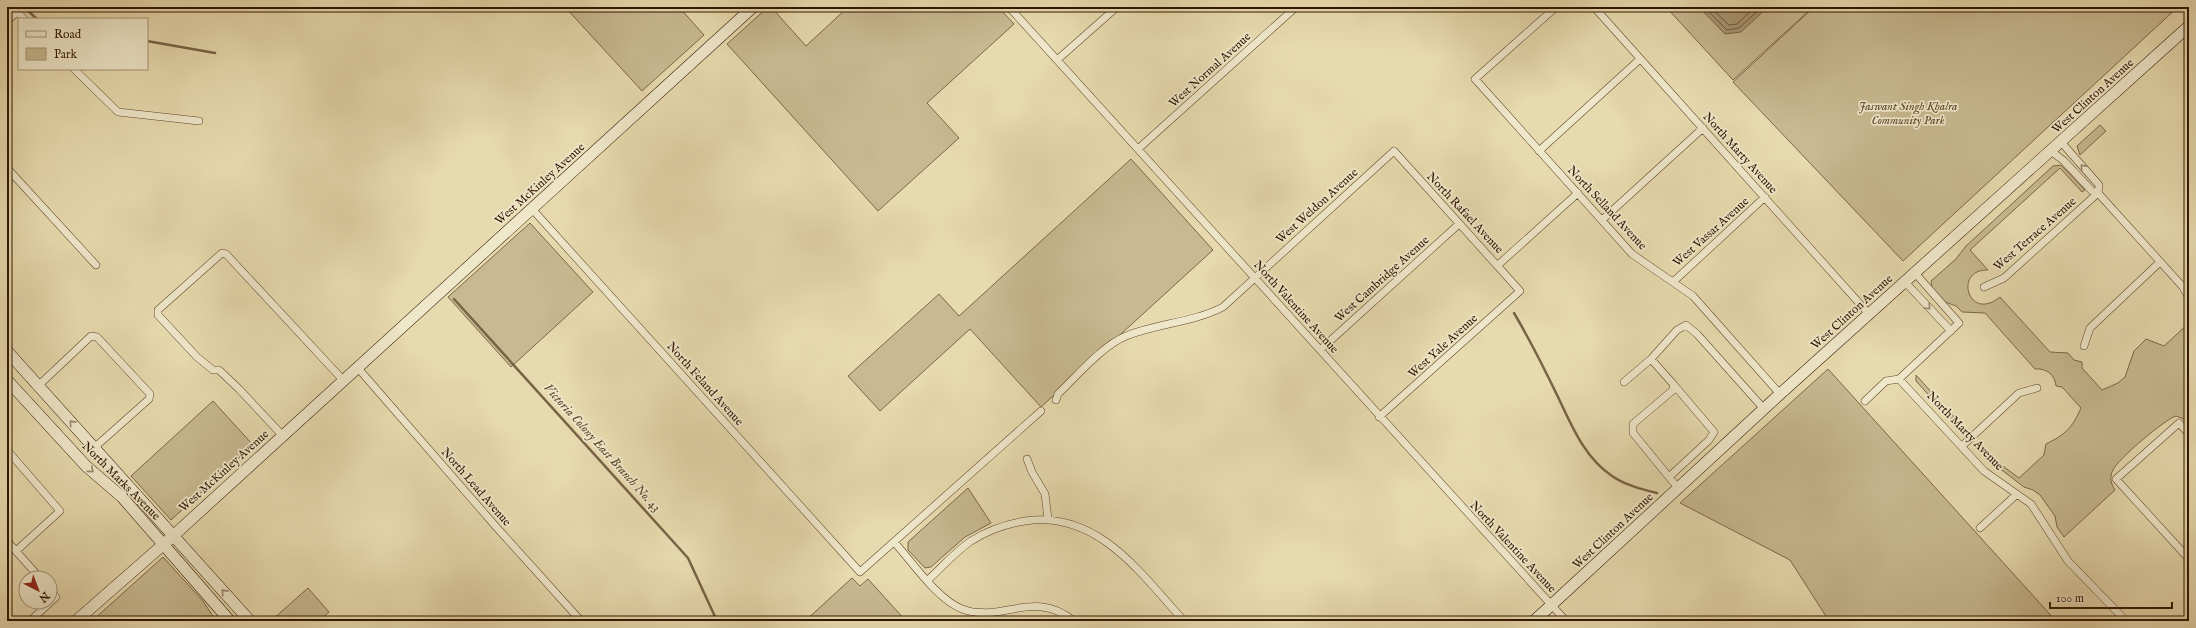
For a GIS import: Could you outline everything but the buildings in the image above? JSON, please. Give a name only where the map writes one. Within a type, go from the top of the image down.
[{"type":"main road","name":"West McKinley Avenue","points":[[76,621],[282,436],[357,366],[532,210],[753,7]]},
{"type":"main road","name":"West Clinton Avenue","points":[[1534,621],[1780,394],[2189,26]]},
{"type":"main road","name":"North Marks Avenue","points":[[7,352],[94,448],[168,539],[230,621]]},
{"type":"main road","name":"North Marks Avenue","points":[[7,380],[86,466],[168,539],[250,621]]},
{"type":"street","name":"North Valentine Avenue","points":[[1009,7],[1379,417],[1566,621]]},
{"type":"street","points":[[1057,60],[1117,7]]},
{"type":"street","name":"West Normal Avenue","points":[[1138,149],[1296,7]]},
{"type":"street","name":"North Selland Avenue","points":[[1556,7],[1475,80],[1632,254],[1693,296],[1780,394]]},
{"type":"street","name":"North Marty Avenue","points":[[1594,7],[1869,314]]},
{"type":"street","points":[[7,21],[20,10]]},
{"type":"street","points":[[1540,151],[1640,59]]},
{"type":"street","points":[[75,70],[118,112],[199,121]]},
{"type":"street","points":[[1602,220],[1703,128]]},
{"type":"street","points":[[2061,142],[2099,185],[2098,193]]},
{"type":"street","name":"West Weldon Avenue","points":[[1056,400],[1058,394],[1103,352],[1125,336],[1204,316],[1223,307],[1394,151]]},
{"type":"street","name":"North Rafael Avenue","points":[[1394,151],[1520,290]]},
{"type":"street","points":[[2051,151],[2064,161],[2092,191],[2098,193],[2183,287],[2189,298]]},
{"type":"street","points":[[7,168],[96,265]]},
{"type":"street","points":[[1498,265],[1578,193]]},
{"type":"street","name":"West Terrace Avenue","points":[[1984,287],[2004,278],[2098,193]]},
{"type":"street","name":"West Vassar Avenue","points":[[1673,282],[1765,198]]},
{"type":"street","name":"North Feland Avenue","points":[[532,210],[862,572],[895,543]]},
{"type":"street","name":"West Cambridge Avenue","points":[[1320,350],[1459,224]]},
{"type":"street","name":"West McKinley Avenue","points":[[282,436],[219,370],[213,370],[196,357],[158,315],[158,310],[222,253],[226,254],[343,380]]},
{"type":"street","points":[[2084,346],[2090,328],[2160,262]]},
{"type":"street","points":[[1865,401],[1886,381],[1899,379],[1959,324],[1916,273]]},
{"type":"street","points":[[1906,282],[1951,331]]},
{"type":"street","name":"West Yale Avenue","points":[[1379,417],[1520,290]]},
{"type":"street","points":[[1624,382],[1651,359],[1664,342],[1677,330],[1686,325],[1696,334],[1764,409]]},
{"type":"street","name":"North Marks Avenue","points":[[38,386],[91,336],[97,337],[150,394],[150,399],[94,448]]},
{"type":"street","points":[[1651,359],[1714,432],[1709,440],[1669,477]]},
{"type":"street","name":"North Lead Avenue","points":[[357,366],[498,529],[581,621]]},
{"type":"street","name":"North Marty Avenue","points":[[1899,379],[1984,471],[2030,504],[2068,561],[2126,621]]},
{"type":"street","points":[[1674,385],[1673,390],[1633,424],[1633,433],[1678,488]]},
{"type":"street","points":[[1962,446],[2019,393],[2037,388]]},
{"type":"street","points":[[1041,411],[895,543],[928,580],[952,603],[963,609],[981,612],[1035,605],[1056,610],[1074,621]]},
{"type":"street","points":[[2189,434],[2179,423],[2116,479],[2189,559]]},
{"type":"street","points":[[7,450],[60,511],[16,551]]},
{"type":"street","points":[[1027,459],[1032,472],[1045,494],[1048,519]]},
{"type":"street","points":[[1980,528],[2016,495]]},
{"type":"street","points":[[928,580],[970,542],[986,533],[1017,522],[1048,519],[1080,526],[1105,540],[1126,558],[1184,621]]},
{"type":"street","points":[[7,541],[33,570]]},
{"type":"street","points":[[30,621],[42,610]]},
{"type":"street","points":[[981,612],[982,621]]},
{"type":"green space","points":[[565,7],[679,7],[704,35],[642,91]]},
{"type":"green space","points":[[768,7],[771,7],[806,46],[848,7],[998,7],[1014,24],[927,103],[959,138],[878,211],[727,44]]},
{"type":"green space","points":[[1666,7],[1813,7],[1733,80]]},
{"type":"green space","name":"Jaswant Singh Khalra Community Park","points":[[1814,7],[2178,7],[1903,261],[1733,82]]},
{"type":"green space","points":[[2100,125],[2106,131],[2080,155],[2077,146]]},
{"type":"green space","points":[[1131,159],[1213,250],[1041,407],[970,329],[880,411],[848,376],[939,294],[959,316]]},
{"type":"green space","points":[[2061,165],[2085,190],[2082,192],[2060,168],[1970,250],[1988,270],[1977,272],[1971,277],[1968,285],[1969,293],[1973,300],[1980,304],[1989,303],[2000,297],[2050,352],[2068,353],[2074,360],[2082,362],[2082,368],[2102,390],[2118,383],[2125,377],[2134,351],[2146,339],[2164,346],[2189,323],[2189,421],[2176,416],[2162,424],[2132,449],[2113,470],[2111,480],[2115,490],[2064,537],[2057,527],[2055,516],[2040,495],[2033,490],[2024,487],[1994,464],[1977,448],[1977,443],[1992,458],[2019,478],[2044,455],[2046,444],[2068,430],[2075,421],[2081,408],[2062,387],[2056,386],[2050,373],[2035,369],[1985,313],[1962,312],[1956,306],[1945,302],[1932,289],[1931,281],[1956,259],[1966,246],[2053,166]]},
{"type":"green space","points":[[530,223],[593,292],[511,367],[448,297]]},
{"type":"green space","points":[[1828,369],[2056,621],[1829,621],[1790,560],[1680,503]]},
{"type":"green space","points":[[1916,375],[1965,429],[1959,429],[1916,381]]},
{"type":"green space","points":[[213,401],[253,445],[171,520],[131,476]]},
{"type":"green space","points":[[968,488],[991,523],[965,537],[931,567],[925,568],[908,550],[908,542]]},
{"type":"green space","points":[[163,557],[203,601],[216,621],[92,621]]},
{"type":"green space","points":[[852,578],[860,586],[868,579],[906,621],[805,621]]},
{"type":"green space","points":[[308,588],[329,612],[319,621],[272,620]]},
{"type":"water","points":[[1699,7],[1768,7],[1741,32],[1725,34]]},
{"type":"waterway","name":"Victoria Colony East Branch No. 43","points":[[27,10],[36,18]]},
{"type":"waterway","name":"Victoria Colony East Branch No. 43","points":[[148,41],[215,53]]},
{"type":"waterway","name":"Victoria Colony East Branch No. 43","points":[[454,299],[688,558],[717,621]]},
{"type":"waterway","points":[[1514,313],[1526,333],[1574,430],[1586,450],[1594,460],[1612,476],[1622,482],[1657,493]]}]
